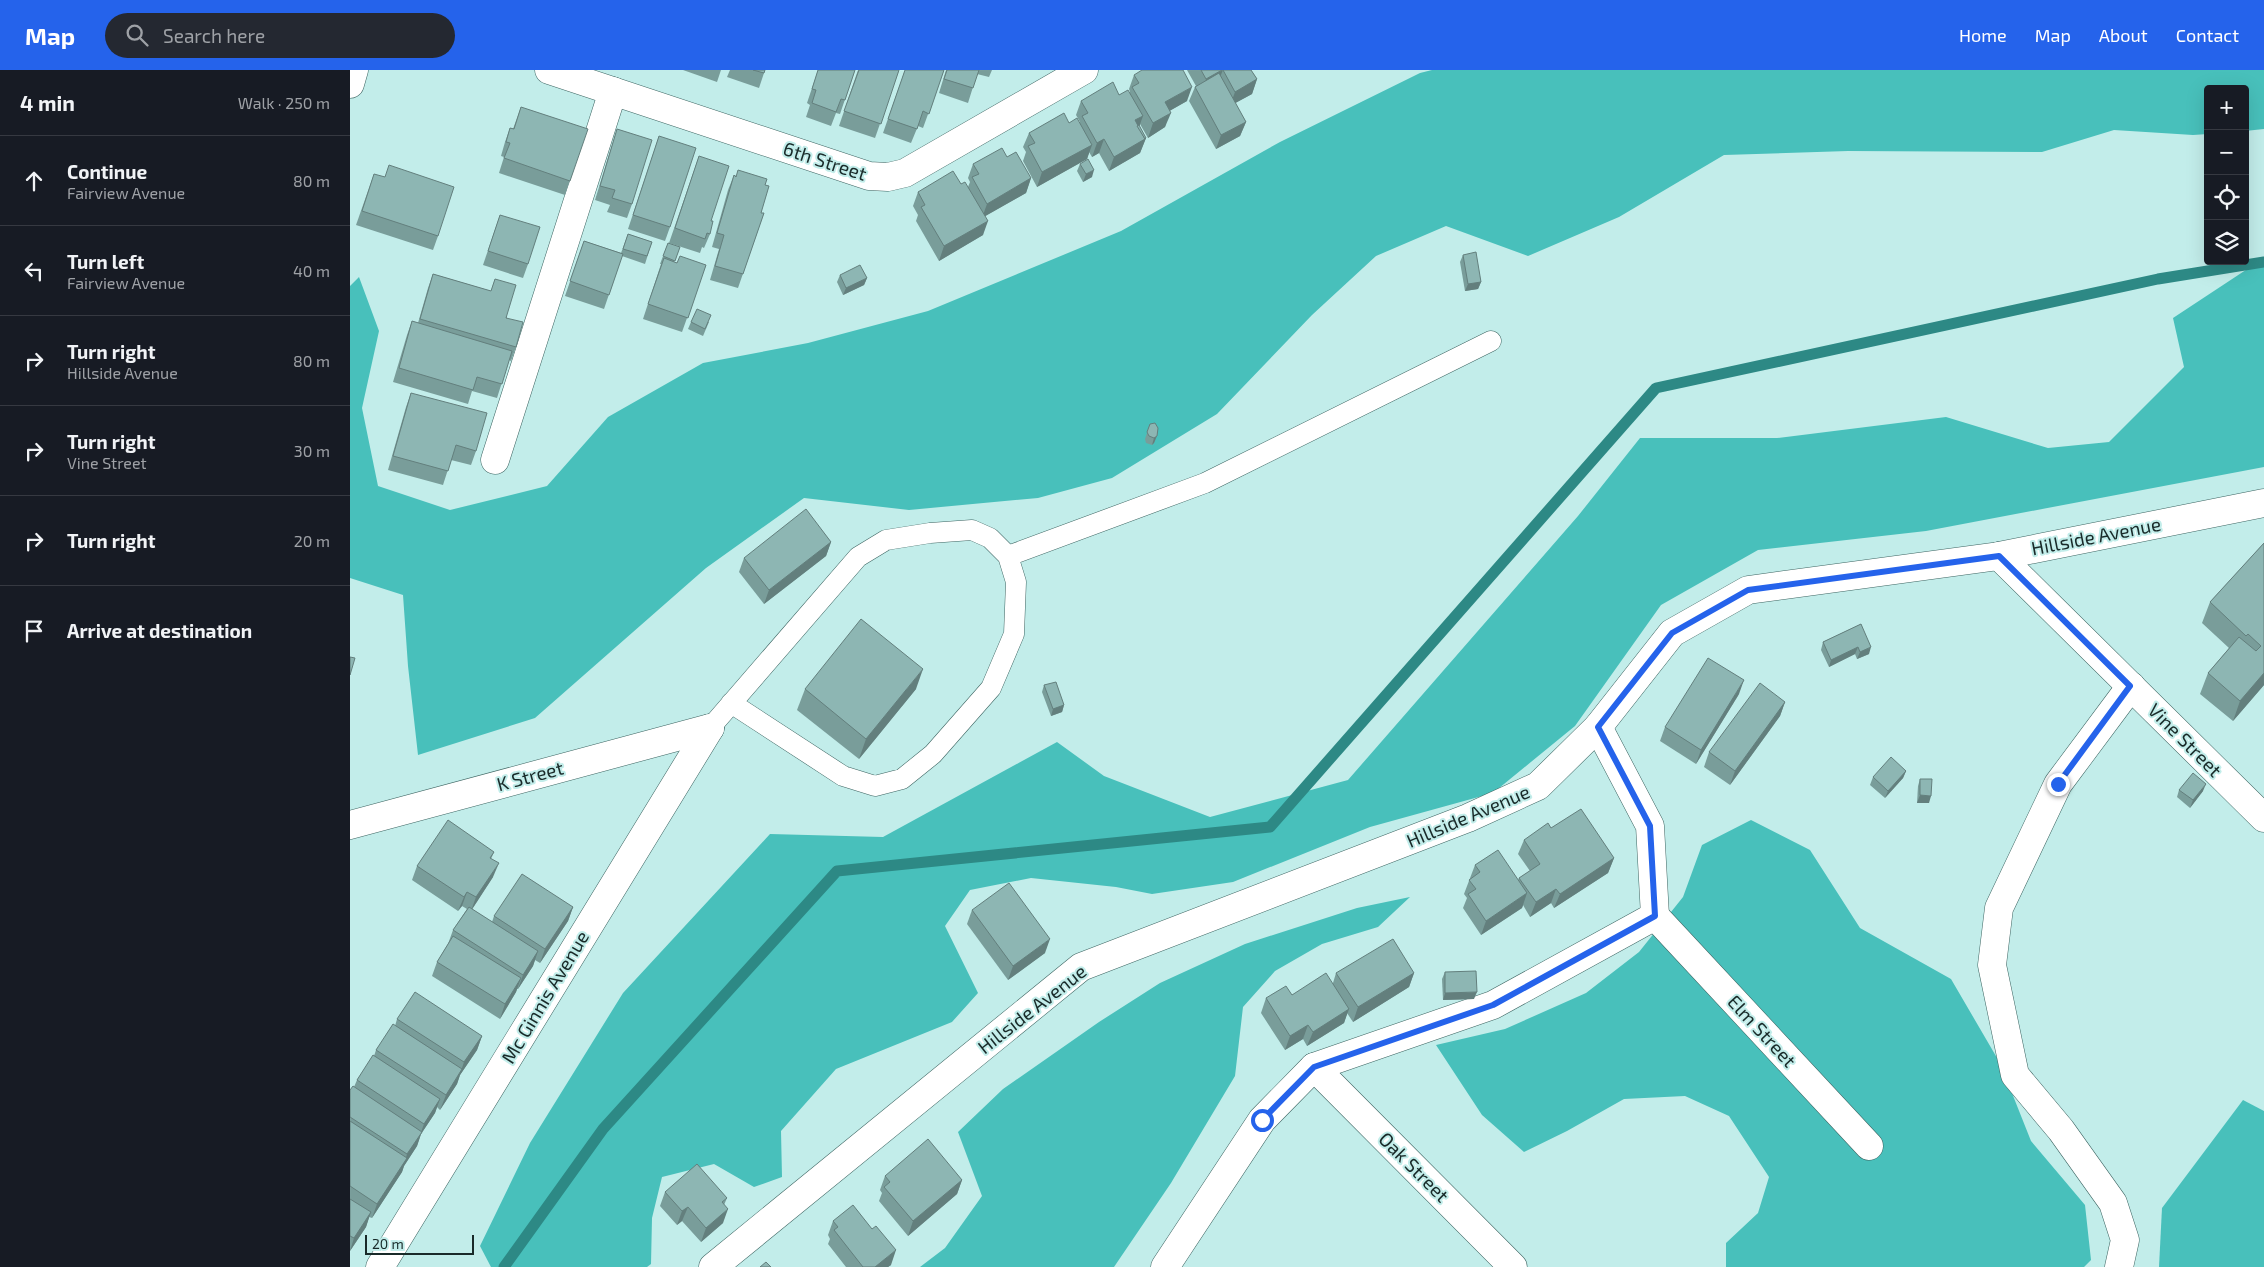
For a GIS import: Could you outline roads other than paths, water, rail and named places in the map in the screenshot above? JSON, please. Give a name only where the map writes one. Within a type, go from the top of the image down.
[{"type":"street","points":[[350,84],[354,70]]},
{"type":"street","name":"6th Street","points":[[549,70],[870,176],[888,178],[905,173],[1083,70]]},
{"type":"street","points":[[495,460],[613,91]]},
{"type":"street","name":"Hillside Avenue","points":[[713,1267],[1081,967],[1468,818],[1538,786],[1598,727],[1672,633],[1748,590],[1999,556],[2264,503]]},
{"type":"street","name":"Vine Street","points":[[1999,556],[2264,818]]},
{"type":"street","points":[[2119,1267],[2125,1240],[2113,1203],[2061,1130],[2015,1075],[1992,966],[1999,908],[2058,784],[2130,686]]},
{"type":"street","points":[[1165,1267],[1262,1120],[1314,1067],[1493,1005],[1655,916],[1650,826],[1598,727]]},
{"type":"street","name":"K Street","points":[[350,825],[710,728]]},
{"type":"street","name":"Mc Ginnis Avenue","points":[[380,1267],[710,728]]},
{"type":"street","name":"Elm Street","points":[[1655,916],[1869,1146]]},
{"type":"street","name":"Oak Street","points":[[1314,1067],[1513,1267]]},
{"type":"lane","points":[[1008,556],[1205,483],[1491,342]]},
{"type":"lane","points":[[710,728],[731,703],[858,557],[886,540],[930,533],[972,530],[990,538],[1008,556],[1016,582],[1014,634],[991,688],[933,754],[902,779],[876,786],[843,776],[731,703]]},
{"type":"waterway","points":[[504,1267],[603,1129],[837,871],[1270,827],[1656,388],[2158,279],[2264,262]]}]
